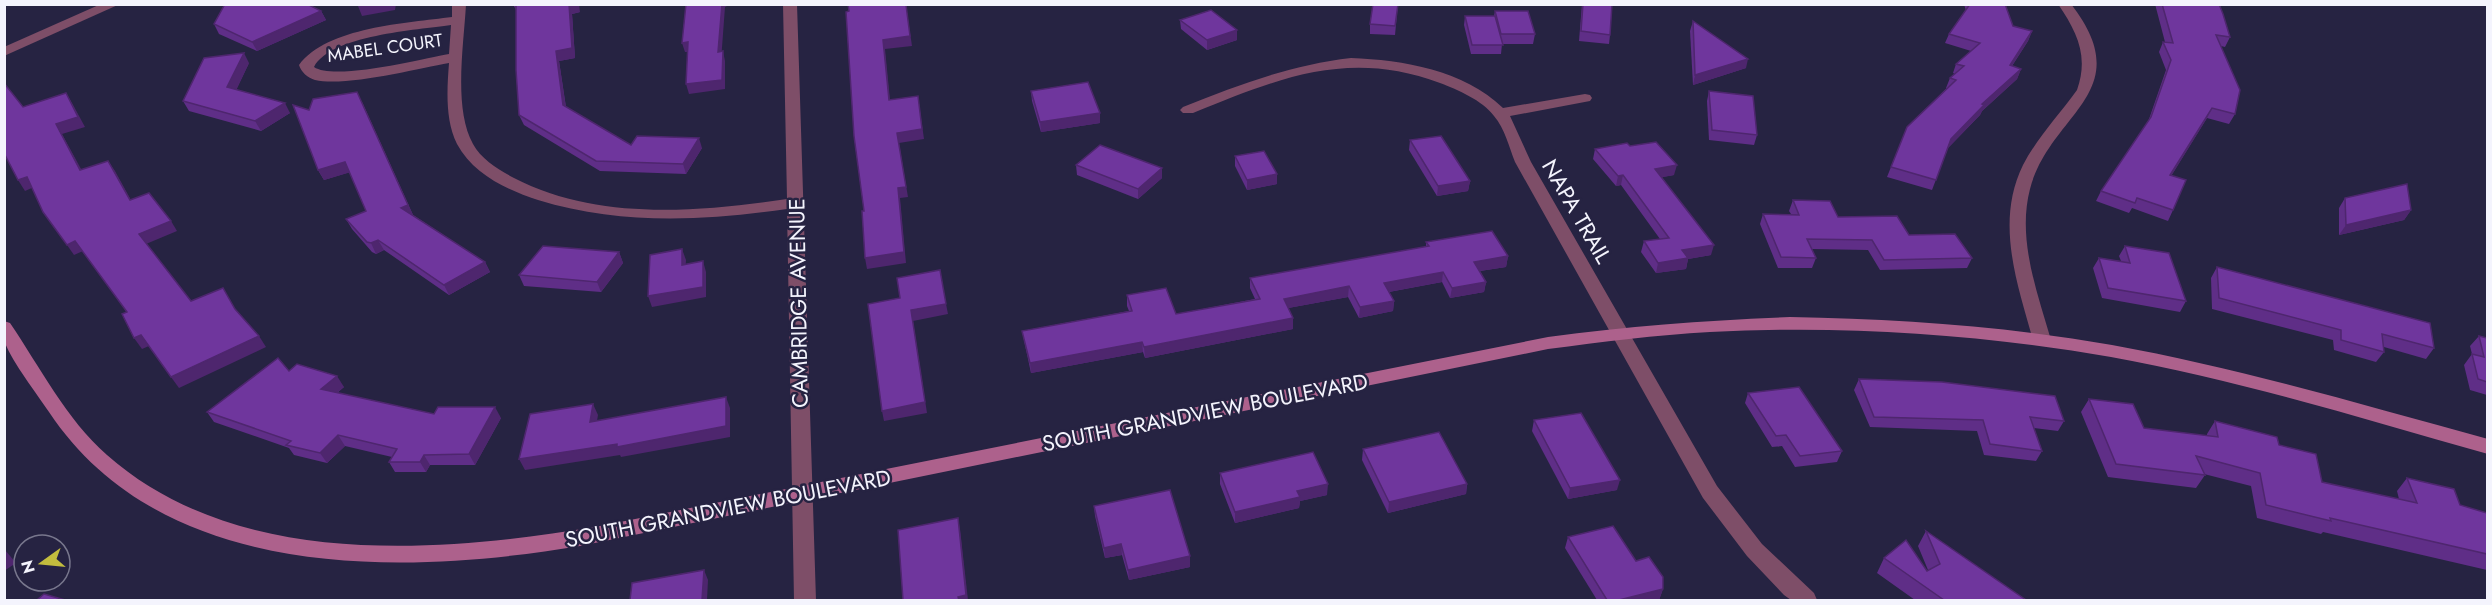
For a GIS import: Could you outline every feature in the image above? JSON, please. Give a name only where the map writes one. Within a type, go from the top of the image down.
[{"type":"street","points":[[4,52],[114,4]]},
{"type":"street","name":"CAMBRIDGE AVENUE","points":[[790,4],[805,600]]},
{"type":"street","points":[[2042,340],[2018,245],[2017,216],[2022,187],[2031,165],[2090,78],[2091,50],[2082,28],[2064,4]]},
{"type":"street","points":[[459,12],[457,120],[465,144],[487,168],[519,188],[552,200],[591,209],[662,215],[740,211],[795,203]]},
{"type":"street","name":"MABEL COURT","points":[[457,57],[327,78],[317,76],[307,69],[306,65],[316,53],[341,42],[459,12]]},
{"type":"street","name":"NAPA TRAIL","points":[[1188,110],[1301,69],[1350,62],[1403,66],[1437,76],[1472,92],[1500,113],[1523,162],[1710,492],[1730,521],[1768,566],[1806,600]]},
{"type":"street","points":[[1500,113],[1586,98]]},
{"type":"street","name":"SOUTH GRANDVIEW BOULEVARD","points":[[4,327],[75,434],[99,461],[126,483],[175,512],[236,533],[273,541],[366,553],[471,552],[595,536],[1548,343],[1618,332],[1736,322],[1839,322],[1912,326],[2042,340],[2190,367],[2274,387],[2487,447]]},
{"type":"building","points":[[225,4],[307,4],[321,11],[252,42],[214,24]]},
{"type":"building","points":[[516,4],[569,4],[572,48],[556,51],[563,105],[631,145],[637,136],[699,138],[683,164],[596,161],[519,115]]},
{"type":"building","points":[[686,4],[722,4],[718,52],[723,51],[722,80],[686,84],[688,42],[682,43]]},
{"type":"building","points":[[848,4],[906,5],[910,36],[883,40],[889,100],[918,96],[922,129],[897,133],[906,187],[898,188],[904,252],[865,258],[862,211],[864,211],[854,136],[846,12],[849,11]]},
{"type":"building","points":[[1373,4],[1398,4],[1395,26],[1370,24]]},
{"type":"building","points":[[1583,4],[1612,4],[1610,35],[1581,31]]},
{"type":"building","points":[[1970,4],[2005,4],[2013,26],[2032,31],[2010,65],[2021,69],[1982,104],[1984,105],[1951,139],[1936,180],[1891,167],[1907,127],[1956,80],[1950,78],[1964,66],[1956,64],[1980,43],[1949,34]]},
{"type":"building","points":[[2162,4],[2219,4],[2230,37],[2216,35],[2240,90],[2235,114],[2212,108],[2170,175],[2186,180],[2173,210],[2137,198],[2135,203],[2101,191],[2151,117],[2171,60],[2163,42],[2173,43]]},
{"type":"building","points":[[1211,10],[1237,30],[1207,40],[1180,20]]},
{"type":"building","points":[[1495,11],[1528,11],[1535,34],[1501,34]]},
{"type":"building","points":[[1465,16],[1495,16],[1503,45],[1472,45]]},
{"type":"building","points":[[1693,21],[1748,59],[1695,75]]},
{"type":"building","points":[[244,53],[227,87],[285,103],[255,121],[183,101],[204,58]]},
{"type":"building","points":[[1088,82],[1100,113],[1040,122],[1031,91]]},
{"type":"building","points":[[4,83],[23,107],[66,93],[78,117],[56,124],[80,170],[108,161],[130,200],[149,193],[171,221],[139,234],[191,301],[223,288],[235,309],[259,336],[171,377],[141,335],[134,338],[122,314],[127,312],[75,241],[67,245],[43,212],[27,177],[18,180],[4,153]]},
{"type":"building","points":[[1709,91],[1753,96],[1757,135],[1712,130]]},
{"type":"building","points":[[357,92],[408,205],[401,208],[485,262],[444,285],[378,240],[367,242],[346,219],[366,211],[345,162],[318,170],[293,105],[309,110],[313,99]]},
{"type":"building","points":[[1441,136],[1470,181],[1438,186],[1410,140]]},
{"type":"building","points":[[1656,142],[1677,165],[1655,169],[1714,245],[1682,250],[1688,258],[1658,263],[1644,241],[1669,238],[1623,175],[1618,176],[1595,149],[1627,143],[1630,146]]},
{"type":"building","points":[[1100,145],[1162,168],[1138,189],[1076,165]]},
{"type":"building","points":[[1264,151],[1277,174],[1247,180],[1235,156]]},
{"type":"building","points":[[2407,184],[2411,210],[2346,225],[2345,198]]},
{"type":"building","points":[[1793,200],[1830,201],[1838,217],[1897,216],[1909,235],[1955,234],[1972,258],[1884,260],[1872,240],[1807,239],[1816,258],[1781,257],[1763,214],[1799,215]]},
{"type":"building","points":[[1492,231],[1508,256],[1474,262],[1486,282],[1452,288],[1443,272],[1384,283],[1394,301],[1360,307],[1349,286],[1284,299],[1293,318],[1144,347],[1142,342],[1030,363],[1022,331],[1132,311],[1127,295],[1166,288],[1176,314],[1260,299],[1250,278],[1429,246],[1426,242]]},
{"type":"building","points":[[543,246],[619,252],[597,282],[519,275]]},
{"type":"building","points":[[2125,246],[2169,253],[2186,301],[2108,288],[2099,258],[2130,263]]},
{"type":"building","points":[[682,249],[682,265],[703,261],[703,287],[648,296],[650,255]]},
{"type":"building","points":[[2217,267],[2430,323],[2434,348],[2382,334],[2384,352],[2341,340],[2341,330],[2219,298]]},
{"type":"building","points":[[940,270],[946,304],[911,310],[925,402],[882,411],[868,304],[900,298],[897,278]]},
{"type":"building","points":[[2479,336],[2487,338],[2487,382],[2478,379],[2472,354],[2484,357]]},
{"type":"building","points":[[278,358],[289,371],[297,364],[337,376],[321,389],[434,414],[438,407],[495,407],[469,454],[424,455],[420,462],[389,462],[397,449],[338,435],[320,453],[286,445],[291,441],[207,412]]},
{"type":"building","points":[[1859,379],[1942,382],[2055,396],[2064,421],[2030,417],[2042,451],[1990,444],[1983,420],[1874,417]]},
{"type":"building","points":[[1799,387],[1842,451],[1800,456],[1786,435],[1776,436],[1748,393]]},
{"type":"building","points":[[726,397],[726,426],[617,447],[617,444],[519,459],[530,414],[593,404],[590,422]]},
{"type":"building","points":[[2089,399],[2133,404],[2144,428],[2218,437],[2215,421],[2277,437],[2279,445],[2316,454],[2322,482],[2417,503],[2407,478],[2454,489],[2460,505],[2487,513],[2487,554],[2266,505],[2260,473],[2196,456],[2205,475],[2116,464]]},
{"type":"building","points":[[1581,413],[1620,480],[1570,488],[1534,420]]},
{"type":"building","points":[[1439,432],[1467,484],[1389,502],[1363,449]]},
{"type":"building","points":[[1313,452],[1328,484],[1297,491],[1300,497],[1235,512],[1220,473]]},
{"type":"building","points":[[1170,490],[1190,556],[1128,570],[1121,544],[1104,548],[1094,506]]},
{"type":"building","points":[[958,518],[966,595],[958,597],[959,600],[903,600],[898,530]]},
{"type":"building","points":[[1613,526],[1636,561],[1649,557],[1663,577],[1663,589],[1619,600],[1607,600],[1568,537]]},
{"type":"building","points":[[1926,531],[2026,600],[1944,600],[1884,558],[1906,540],[1927,571],[1940,564]]},
{"type":"building","points":[[704,570],[702,600],[630,600],[632,583]]},
{"type":"building","points":[[44,594],[65,600],[37,600]]}]
